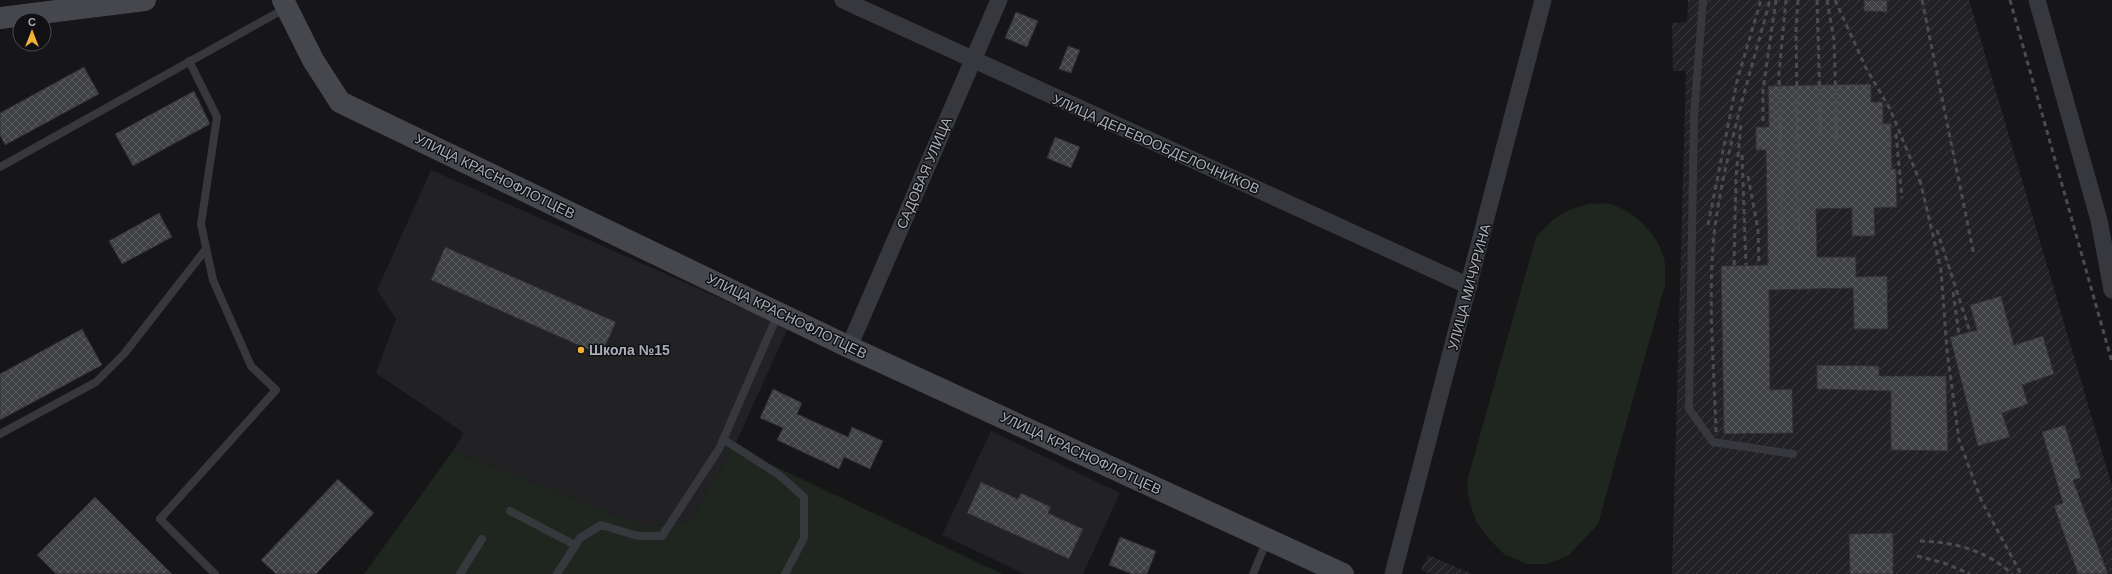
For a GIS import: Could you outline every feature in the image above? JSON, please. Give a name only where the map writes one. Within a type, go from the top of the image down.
[{"type":"street","points":[[0,18],[145,0]]},
{"type":"street","name":"УЛИЦА ДЕРЕВООБДЕЛОЧНИКОВ","points":[[843,0],[972,61],[1469,286]]},
{"type":"street","name":"САДОВАЯ УЛИЦА","points":[[849,347],[999,0]]},
{"type":"street","name":"УЛИЦА МИЧУРИНА","points":[[1393,574],[1543,0]]},
{"type":"street","points":[[2037,0],[2105,220],[2112,290]]},
{"type":"street","name":"УЛИЦА КРАСНОФЛОТЦЕВ","points":[[285,4],[313,60],[340,102],[849,347],[1343,574]]},
{"type":"lane","points":[[1703,0],[1694,116],[1689,410],[1712,442],[1793,454]]},
{"type":"lane","points":[[0,167],[189,61],[285,4]]},
{"type":"lane","points":[[189,61],[218,116],[201,224],[213,280],[251,366],[276,390],[160,519],[215,574]]},
{"type":"lane","points":[[0,434],[96,382],[124,354],[206,249]]},
{"type":"lane","points":[[558,574],[580,538],[601,526],[638,536],[662,536],[723,439],[779,312]]},
{"type":"lane","points":[[723,439],[780,474],[804,498],[804,538],[785,574]]},
{"type":"lane","points":[[510,511],[575,545]]},
{"type":"lane","points":[[460,574],[482,539]]},
{"type":"lane","points":[[1253,574],[1268,539]]},
{"type":"shaded area","points":[[1688,0],[1969,0],[2112,486],[2112,574],[1672,574],[1686,71],[1673,71],[1672,23],[1687,22]]},
{"type":"shaded area","name":"Школа №15","points":[[431,170],[788,328],[734,447],[689,521],[645,527],[453,451],[464,433],[376,373],[396,319],[377,290]]},
{"type":"shaded area","points":[[1588,204],[1610,204],[1629,213],[1646,227],[1653,235],[1663,254],[1665,285],[1598,524],[1568,556],[1547,564],[1527,564],[1504,554],[1489,539],[1476,521],[1469,500],[1467,481],[1536,237],[1559,216],[1572,209]]},
{"type":"shaded area","points":[[991,431],[1120,493],[1083,574],[1025,574],[942,535]]},
{"type":"shaded area","points":[[734,447],[1002,574],[364,574],[453,451],[645,527],[689,521]]},
{"type":"shaded area","points":[[1428,555],[1472,574],[1430,574],[1421,570]]},
{"type":"building","points":[[1864,0],[1887,0],[1887,12],[1864,11]]},
{"type":"building","points":[[1016,12],[1038,21],[1027,47],[1005,38]]},
{"type":"building","points":[[1068,46],[1080,50],[1071,73],[1059,69]]},
{"type":"building","points":[[84,67],[99,94],[5,145],[0,135],[0,113]]},
{"type":"building","points":[[1871,84],[1871,102],[1883,102],[1883,124],[1891,123],[1892,169],[1896,169],[1897,207],[1874,208],[1875,236],[1852,236],[1852,208],[1816,209],[1817,257],[1856,257],[1856,277],[1887,276],[1888,329],[1854,329],[1853,288],[1769,290],[1770,390],[1792,389],[1793,433],[1724,434],[1721,266],[1768,265],[1766,150],[1756,150],[1756,127],[1769,127],[1768,86]]},
{"type":"building","points":[[194,91],[210,124],[133,166],[115,134]]},
{"type":"building","points":[[1055,137],[1080,147],[1071,168],[1047,158]]},
{"type":"building","points":[[159,213],[172,237],[122,264],[109,241]]},
{"type":"building","points":[[445,247],[616,322],[601,355],[431,280]]},
{"type":"building","points":[[2001,296],[2014,345],[2043,336],[2054,374],[2022,385],[2028,404],[2002,413],[2010,437],[1978,446],[1950,337],[1977,330],[1970,305]]},
{"type":"building","points":[[82,329],[102,365],[0,420],[0,374]]},
{"type":"building","points":[[1817,365],[1879,366],[1879,376],[1946,376],[1948,451],[1891,450],[1891,391],[1817,389]]},
{"type":"building","points":[[773,389],[802,403],[797,414],[848,437],[852,427],[883,441],[870,469],[844,457],[839,469],[777,440],[783,428],[760,418]]},
{"type":"building","points":[[2065,425],[2081,478],[2073,480],[2108,574],[2078,574],[2054,506],[2063,503],[2042,432]]},
{"type":"building","points":[[338,479],[374,513],[316,574],[276,574],[261,560]]},
{"type":"building","points":[[981,482],[1018,499],[1021,493],[1051,507],[1048,513],[1083,529],[1069,559],[967,513]]},
{"type":"building","points":[[95,497],[172,574],[56,574],[37,555]]},
{"type":"building","points":[[1893,533],[1893,574],[1850,574],[1849,534]]},
{"type":"building","points":[[1120,537],[1156,551],[1147,574],[1132,574],[1109,565]]},
{"type":"railway","points":[[1708,225],[1737,81],[1761,0]]},
{"type":"railway","points":[[1716,432],[1711,303],[1715,226],[1725,169],[1732,140],[1770,0]]},
{"type":"railway","points":[[1763,121],[1763,90],[1776,0]]},
{"type":"railway","points":[[1783,229],[1779,73],[1786,0]]},
{"type":"railway","points":[[1798,0],[1796,29],[1799,231]]},
{"type":"railway","points":[[1817,0],[1821,136]]},
{"type":"railway","points":[[1827,0],[1834,40],[1837,138]]},
{"type":"railway","points":[[1835,0],[1866,68],[1890,109],[1921,184]]},
{"type":"railway","points":[[1922,0],[1974,255]]},
{"type":"railway","points":[[2010,0],[2112,362]]},
{"type":"railway","points":[[1734,265],[1736,177],[1741,124]]},
{"type":"railway","points":[[1896,134],[1902,198]]},
{"type":"railway","points":[[1742,155],[1746,265]]},
{"type":"railway","points":[[1748,176],[1758,230],[1759,265]]},
{"type":"railway","points":[[1920,180],[1941,270],[1947,351],[1959,440],[1982,502],[2021,574]]},
{"type":"railway","points":[[1937,230],[1970,332]]},
{"type":"railway","points":[[1953,292],[1959,335]]},
{"type":"railway","points":[[1920,541],[1945,543],[1969,549],[1991,559],[2012,574]]},
{"type":"railway","points":[[1917,556],[1944,563],[1970,574]]},
{"type":"place","name":"Школа №15","points":[[581,350]]}]
